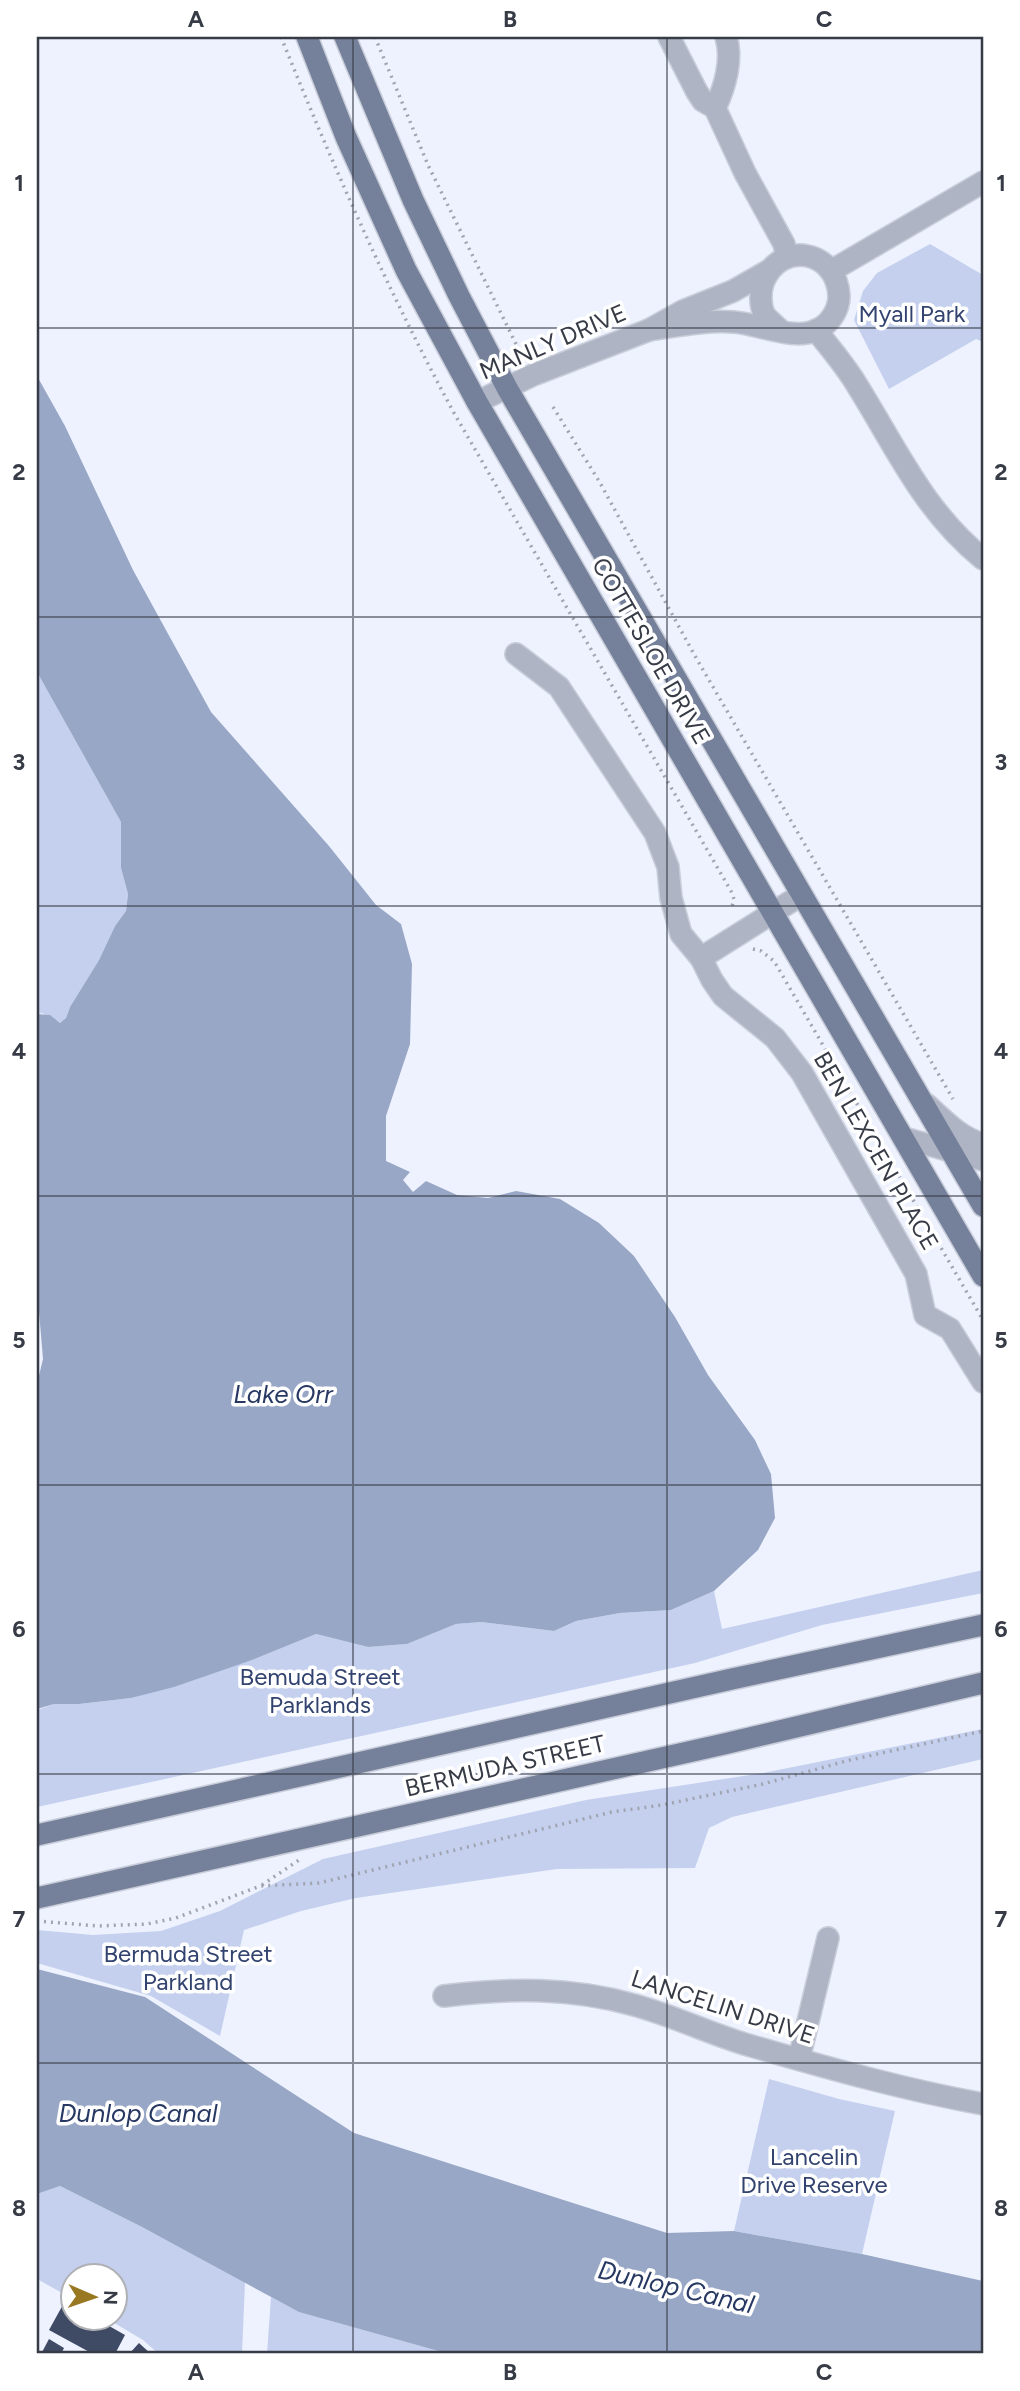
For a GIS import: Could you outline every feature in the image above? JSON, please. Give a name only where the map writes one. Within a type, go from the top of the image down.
[{"type":"main road","name":"COTTESLOE DRIVE","points":[[307,37],[346,137],[406,270],[477,402],[983,1276]]},
{"type":"main road","name":"COTTESLOE DRIVE","points":[[345,37],[412,200],[458,296],[507,388],[983,1206]]},
{"type":"main road","name":"BERMUDA STREET","points":[[37,1835],[983,1625]]},
{"type":"main road","name":"BERMUDA STREET","points":[[37,1898],[698,1750],[983,1683]]},
{"type":"street","points":[[669,37],[697,92],[703,101],[715,108],[745,173],[784,244],[787,257]]},
{"type":"street","points":[[715,108],[729,57],[726,37]]},
{"type":"street","points":[[831,271],[983,182]]},
{"type":"street","points":[[811,256],[822,262],[831,271],[838,285],[839,301],[834,316],[823,327],[809,334],[794,335],[779,329],[764,313],[760,291],[768,271],[776,262],[787,257],[811,256]]},
{"type":"street","name":"MANLY DRIVE","points":[[477,402],[572,359],[649,330],[683,311],[733,291],[768,271]]},
{"type":"street","name":"MANLY DRIVE","points":[[649,330],[700,322],[736,322],[779,329]]},
{"type":"street","points":[[816,330],[853,378],[915,485],[934,511],[983,559]]},
{"type":"street","name":"BEN LEXCEN PLACE","points":[[516,654],[559,687],[655,832],[668,867],[671,898],[681,934],[701,958],[723,996],[775,1038],[802,1073],[916,1274],[925,1315],[950,1329],[983,1382]]},
{"type":"street","points":[[701,958],[801,895]]},
{"type":"street","points":[[922,1101],[954,1130],[969,1140],[983,1144]]},
{"type":"street","points":[[904,1138],[983,1160]]},
{"type":"street","points":[[799,2059],[828,1938]]},
{"type":"street","name":"LANCELIN DRIVE","points":[[444,1996],[527,1989],[601,1997],[637,2006],[753,2047],[887,2085],[983,2104]]},
{"type":"path","points":[[375,37],[428,165],[518,348]]},
{"type":"path","name":"COTTESLOE DRIVE","points":[[553,407],[599,481],[702,668],[956,1105]]},
{"type":"path","points":[[753,949],[761,951],[774,961],[983,1320]]},
{"type":"path","points":[[37,1921],[98,1926],[147,1924],[176,1918],[260,1886],[318,1883],[612,1812],[663,1805],[751,1787],[850,1760],[983,1731]]},
{"type":"green space","name":"Myall Park","points":[[930,244],[983,275],[983,342],[976,339],[889,389],[854,320],[863,291],[877,273]]},
{"type":"green space","points":[[37,672],[121,822],[121,868],[128,894],[126,911],[61,1023],[42,1013],[37,1014]]},
{"type":"green space","name":"Bemuda Street Parklands","points":[[983,1570],[983,1593],[822,1625],[695,1663],[37,1807],[37,1710],[54,1704],[131,1698],[252,1660],[316,1634],[368,1647],[407,1644],[456,1624],[481,1622],[554,1631],[576,1621],[620,1613],[671,1610],[714,1591],[722,1629]]},
{"type":"green space","name":"Bermuda Street Parkland","points":[[983,1729],[983,1759],[732,1817],[709,1828],[695,1868],[557,1869],[356,1898],[301,1911],[244,1930],[220,2036],[151,1996],[37,1963],[37,1930],[93,1935],[161,1931],[220,1911],[323,1859],[586,1800],[763,1773]]},
{"type":"green space","name":"Lancelin Drive Reserve","points":[[769,2079],[839,2099],[895,2111],[862,2254],[734,2231]]},
{"type":"green space","points":[[60,2186],[245,2282],[242,2354],[159,2354],[130,2332],[130,2262],[60,2262],[60,2292],[37,2279],[37,2194]]},
{"type":"green space","points":[[271,2297],[300,2312],[449,2354],[267,2354]]},
{"type":"water","name":"Lake Orr","points":[[37,376],[65,426],[133,570],[211,712],[329,846],[376,905],[401,924],[412,964],[410,1044],[386,1116],[386,1161],[410,1172],[403,1180],[413,1192],[426,1181],[457,1195],[488,1198],[516,1191],[560,1199],[599,1223],[634,1256],[675,1317],[708,1375],[755,1440],[771,1474],[775,1518],[758,1550],[714,1591],[671,1610],[620,1613],[576,1621],[554,1631],[481,1622],[456,1624],[407,1644],[368,1647],[316,1634],[174,1687],[131,1698],[54,1704],[37,1709],[37,1384],[43,1359],[37,1288],[37,1014],[50,1015],[60,1023],[66,1018],[115,926],[126,911],[128,894],[121,868],[121,822],[37,672]]},
{"type":"water","name":"Dunlop Canal","points":[[37,1969],[145,1997],[354,2133],[667,2233],[734,2231],[862,2254],[983,2281],[983,2354],[449,2354],[299,2312],[60,2186],[37,2194]]},
{"type":"building","points":[[60,2310],[60,2332],[120,2332],[125,2335],[115,2354],[93,2354],[49,2330]]},
{"type":"building","points":[[49,2339],[64,2348],[61,2354],[41,2354]]},
{"type":"building","points":[[139,2343],[151,2354],[129,2354]]}]
